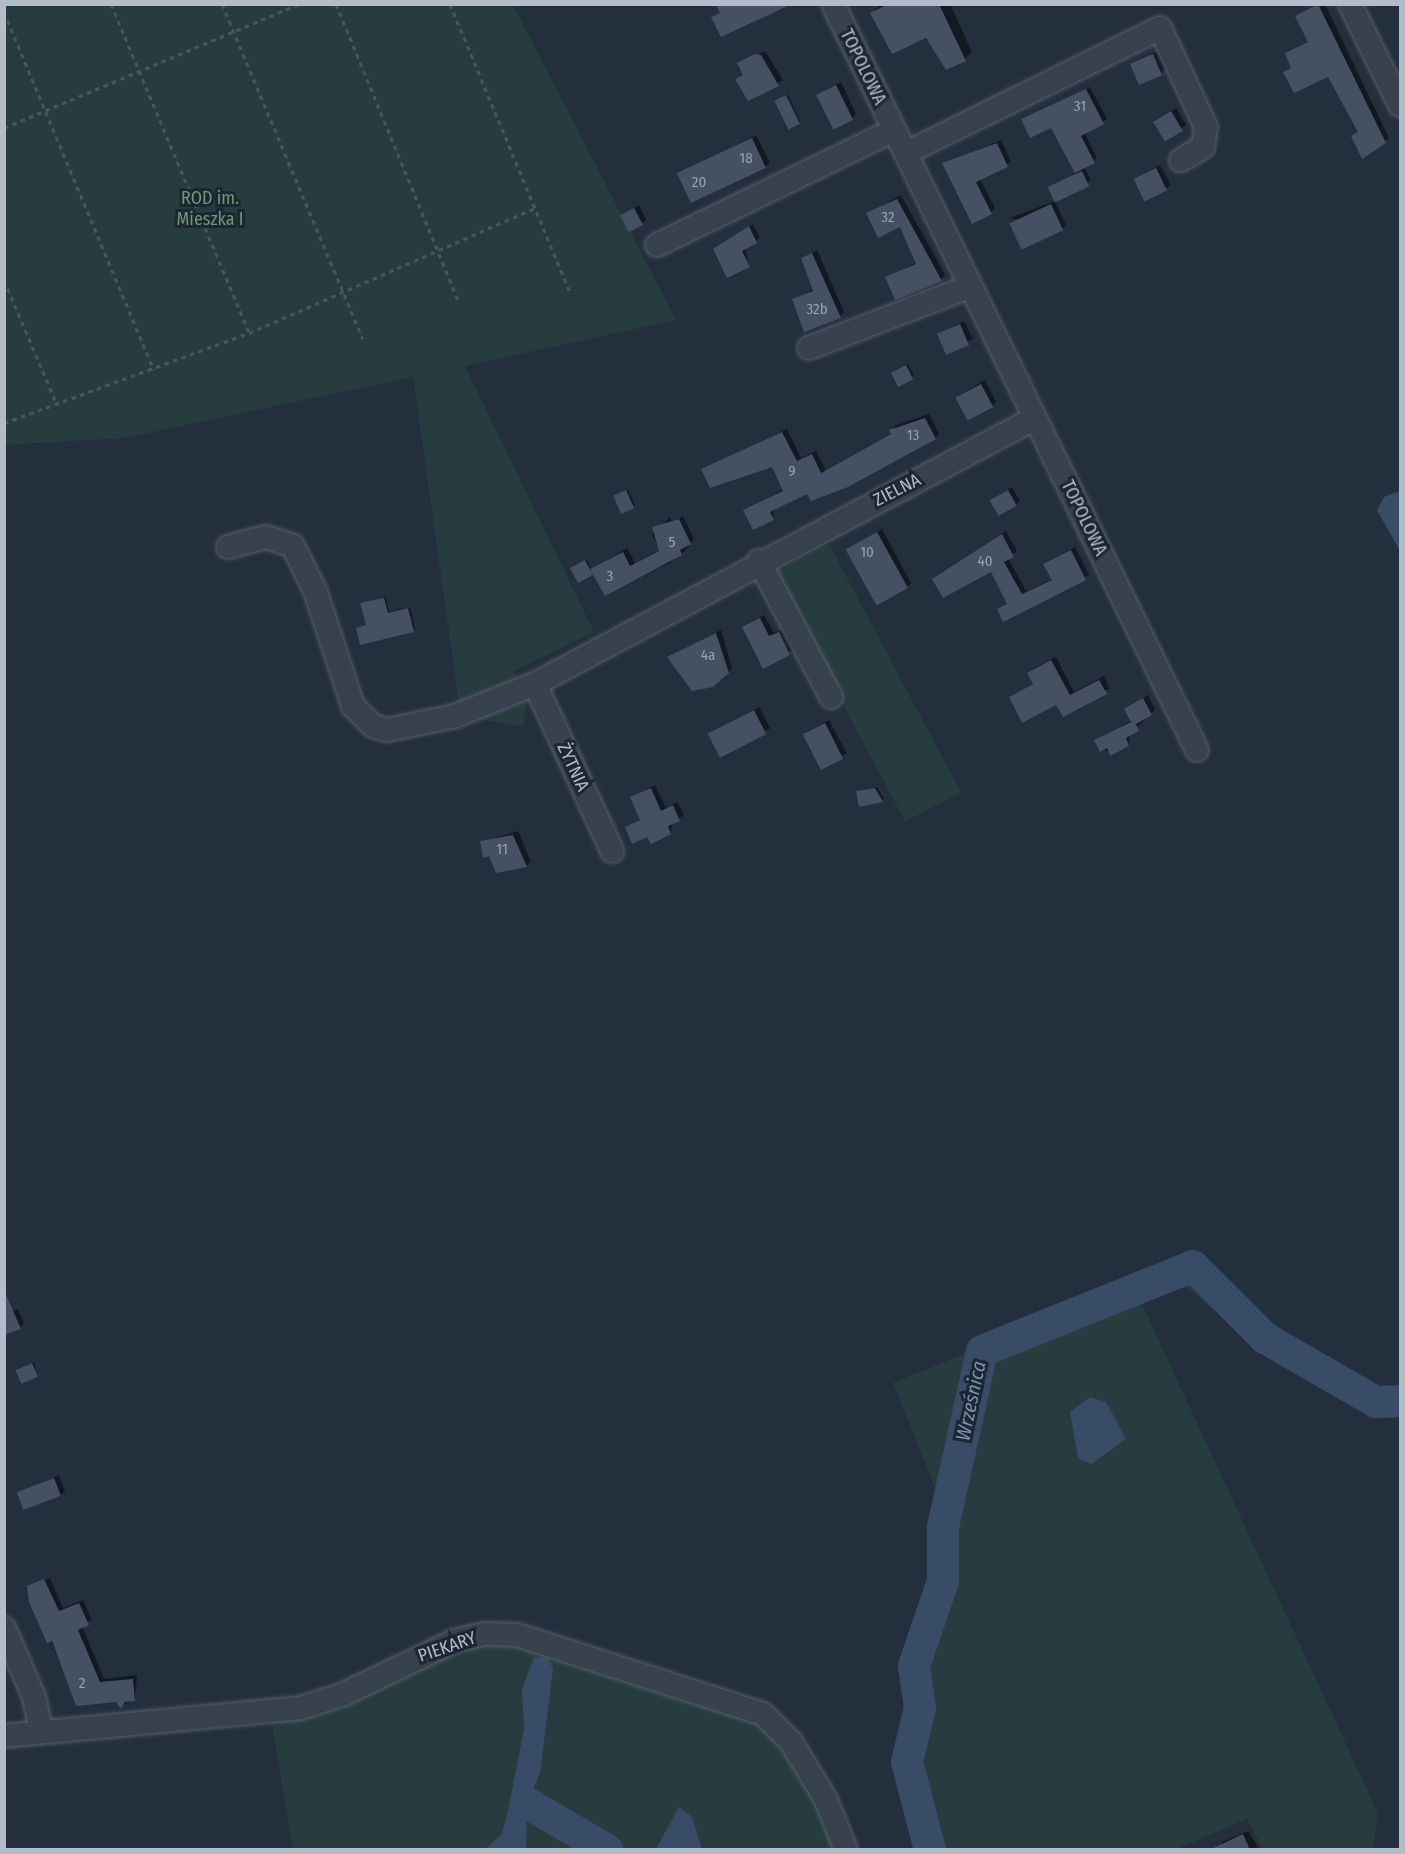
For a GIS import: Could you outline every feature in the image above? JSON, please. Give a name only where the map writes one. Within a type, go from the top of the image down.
[{"type":"street","name":"TOPOLOWA","points":[[833,4],[1197,750]]},
{"type":"street","points":[[1350,4],[1401,105]]},
{"type":"street","points":[[906,153],[1160,28],[1206,127],[1203,147],[1181,160]]},
{"type":"street","points":[[657,245],[894,129]]},
{"type":"street","points":[[809,348],[971,286]]},
{"type":"street","name":"ZIELNA","points":[[228,547],[266,537],[293,546],[316,593],[353,706],[373,726],[387,730],[455,716],[535,684],[759,561],[1035,418]]},
{"type":"street","points":[[759,561],[831,697]]},
{"type":"street","name":"ŻYTNIA","points":[[535,684],[612,851]]},
{"type":"street","points":[[4,1628],[34,1697],[40,1730]]},
{"type":"street","name":"PIEKARY","points":[[4,1736],[40,1730],[301,1708],[344,1694],[454,1641],[485,1634],[518,1635],[763,1714],[776,1723],[808,1770],[846,1850]]},
{"type":"path","points":[[111,4],[249,333]]},
{"type":"path","points":[[222,4],[363,339]]},
{"type":"path","points":[[4,128],[299,4]]},
{"type":"path","points":[[336,4],[459,303]]},
{"type":"path","points":[[450,4],[571,294]]},
{"type":"path","points":[[4,12],[154,370]]},
{"type":"path","points":[[4,423],[154,370],[249,333],[535,208]]},
{"type":"path","points":[[4,280],[57,405]]},
{"type":"green space","name":"ROD im. Mieszka I","points":[[5,5],[513,5],[676,320],[465,366],[594,632],[514,671],[526,706],[523,726],[461,717],[413,377],[124,438],[5,445]]},
{"type":"green space","points":[[829,544],[961,792],[905,822],[773,574]]},
{"type":"green space","points":[[1191,1261],[1268,1334],[1378,1398],[1400,1397],[1400,1411],[1367,1408],[1268,1353],[1182,1284],[1139,1298],[1378,1813],[1373,1849],[1263,1849],[1247,1819],[1176,1849],[926,1849],[904,1761],[916,1706],[910,1667],[932,1602],[936,1609],[947,1581],[953,1504],[943,1508],[893,1383]]},
{"type":"green space","points":[[519,1641],[766,1724],[810,1783],[838,1849],[293,1849],[271,1718],[457,1646]]},
{"type":"water","points":[[1400,491],[1400,551],[1377,510],[1384,497]]},
{"type":"water","points":[[1090,1397],[1106,1402],[1126,1439],[1091,1464],[1078,1458],[1070,1412]]},
{"type":"water","points":[[534,1657],[548,1658],[553,1669],[540,1774],[527,1803],[526,1849],[485,1849],[502,1834],[508,1811],[524,1729],[522,1690]]},
{"type":"water","points":[[679,1807],[692,1817],[702,1849],[656,1849]]},
{"type":"building","points":[[716,4],[792,4],[721,37],[711,17],[720,13]]},
{"type":"building","points":[[888,4],[939,4],[966,61],[946,70],[926,38],[892,54],[870,13]]},
{"type":"building","points":[[1318,4],[1386,143],[1362,159],[1351,136],[1358,132],[1328,77],[1294,93],[1283,72],[1291,68],[1285,53],[1308,42],[1295,16]]},
{"type":"building","points":[[755,54],[761,55],[779,86],[748,101],[735,79],[743,75],[737,63]]},
{"type":"building","points":[[1153,54],[1162,75],[1139,85],[1130,64]]},
{"type":"building","points":[[836,85],[853,120],[833,130],[816,95]]},
{"type":"building","points":[[1086,89],[1104,124],[1081,136],[1095,163],[1075,173],[1051,128],[1030,138],[1021,119]]},
{"type":"building","points":[[786,95],[800,124],[788,129],[774,101]]},
{"type":"building","points":[[1171,111],[1183,131],[1165,142],[1153,122]]},
{"type":"building","points":[[752,138],[766,168],[691,203],[677,173]]},
{"type":"building","points":[[997,143],[1008,167],[976,182],[992,214],[972,224],[942,163]]},
{"type":"building","points":[[1156,168],[1167,190],[1144,201],[1134,179]]},
{"type":"building","points":[[1082,171],[1089,186],[1055,202],[1048,187]]},
{"type":"building","points":[[897,199],[942,281],[895,300],[885,277],[916,264],[900,227],[878,238],[866,213]]},
{"type":"building","points":[[1051,204],[1063,230],[1022,250],[1009,223]]},
{"type":"building","points":[[634,208],[643,225],[629,232],[620,216]]},
{"type":"building","points":[[749,226],[757,243],[742,251],[750,267],[727,278],[713,249]]},
{"type":"building","points":[[812,253],[841,318],[804,332],[792,299],[813,291],[801,258]]},
{"type":"building","points":[[960,324],[969,345],[946,355],[937,334]]},
{"type":"building","points":[[906,365],[913,379],[898,387],[891,373]]},
{"type":"building","points":[[981,384],[993,407],[968,421],[955,398]]},
{"type":"building","points":[[925,418],[936,439],[848,487],[811,501],[807,494],[770,512],[774,520],[753,530],[743,510],[783,491],[772,467],[710,488],[701,469],[782,432],[797,461],[812,454],[821,473],[891,434],[889,430]]},
{"type":"building","points":[[626,490],[634,508],[621,514],[613,496]]},
{"type":"building","points":[[1008,490],[1017,506],[998,516],[990,500]]},
{"type":"building","points":[[679,519],[691,544],[680,550],[682,555],[605,596],[590,569],[623,552],[630,566],[659,551],[652,527]]},
{"type":"building","points":[[877,532],[908,588],[877,605],[846,549]]},
{"type":"building","points":[[1002,534],[1014,557],[1004,562],[1022,594],[1052,580],[1043,564],[1071,550],[1086,580],[1003,622],[997,609],[1007,604],[991,572],[943,598],[932,579]]},
{"type":"building","points":[[585,560],[593,575],[578,583],[570,568]]},
{"type":"building","points":[[384,598],[388,613],[408,608],[414,632],[360,645],[356,628],[366,625],[360,603]]},
{"type":"building","points":[[760,618],[769,636],[779,632],[790,655],[763,669],[742,627]]},
{"type":"building","points":[[716,633],[729,673],[713,687],[692,691],[667,657]]},
{"type":"building","points":[[1051,660],[1070,695],[1099,680],[1107,694],[1063,717],[1056,705],[1022,723],[1009,697],[1033,684],[1027,673]]},
{"type":"building","points":[[1143,698],[1152,715],[1136,724],[1139,731],[1126,738],[1129,746],[1110,756],[1107,748],[1100,752],[1094,740],[1131,722],[1124,709]]},
{"type":"building","points":[[754,710],[766,734],[720,758],[708,734]]},
{"type":"building","points":[[825,723],[843,759],[821,770],[803,734]]},
{"type":"building","points":[[651,788],[661,811],[673,805],[680,821],[668,826],[671,834],[651,844],[647,837],[632,844],[625,827],[640,820],[630,797]]},
{"type":"building","points":[[875,788],[883,802],[859,807],[856,791]]},
{"type":"building","points":[[513,835],[527,867],[496,873],[489,856],[483,858],[480,841]]},
{"type":"building","points":[[4,1290],[21,1329],[4,1335]]},
{"type":"building","points":[[32,1363],[38,1377],[21,1384],[15,1370]]},
{"type":"building","points":[[54,1478],[61,1496],[23,1510],[17,1492]]},
{"type":"building","points":[[44,1579],[59,1611],[79,1603],[89,1625],[78,1630],[100,1682],[133,1679],[135,1701],[125,1702],[121,1709],[116,1702],[76,1706],[52,1641],[47,1643],[29,1602],[27,1586]]},
{"type":"building","points":[[1243,1834],[1250,1850],[1209,1850]]},
{"type":"waterway","name":"Wrześnica","points":[[930,1850],[907,1762],[920,1708],[914,1666],[943,1581],[943,1527],[982,1351],[1193,1266],[1265,1338],[1376,1402],[1400,1401]]},
{"type":"waterway","name":"Wrześnica","points":[[527,1803],[607,1850]]}]
